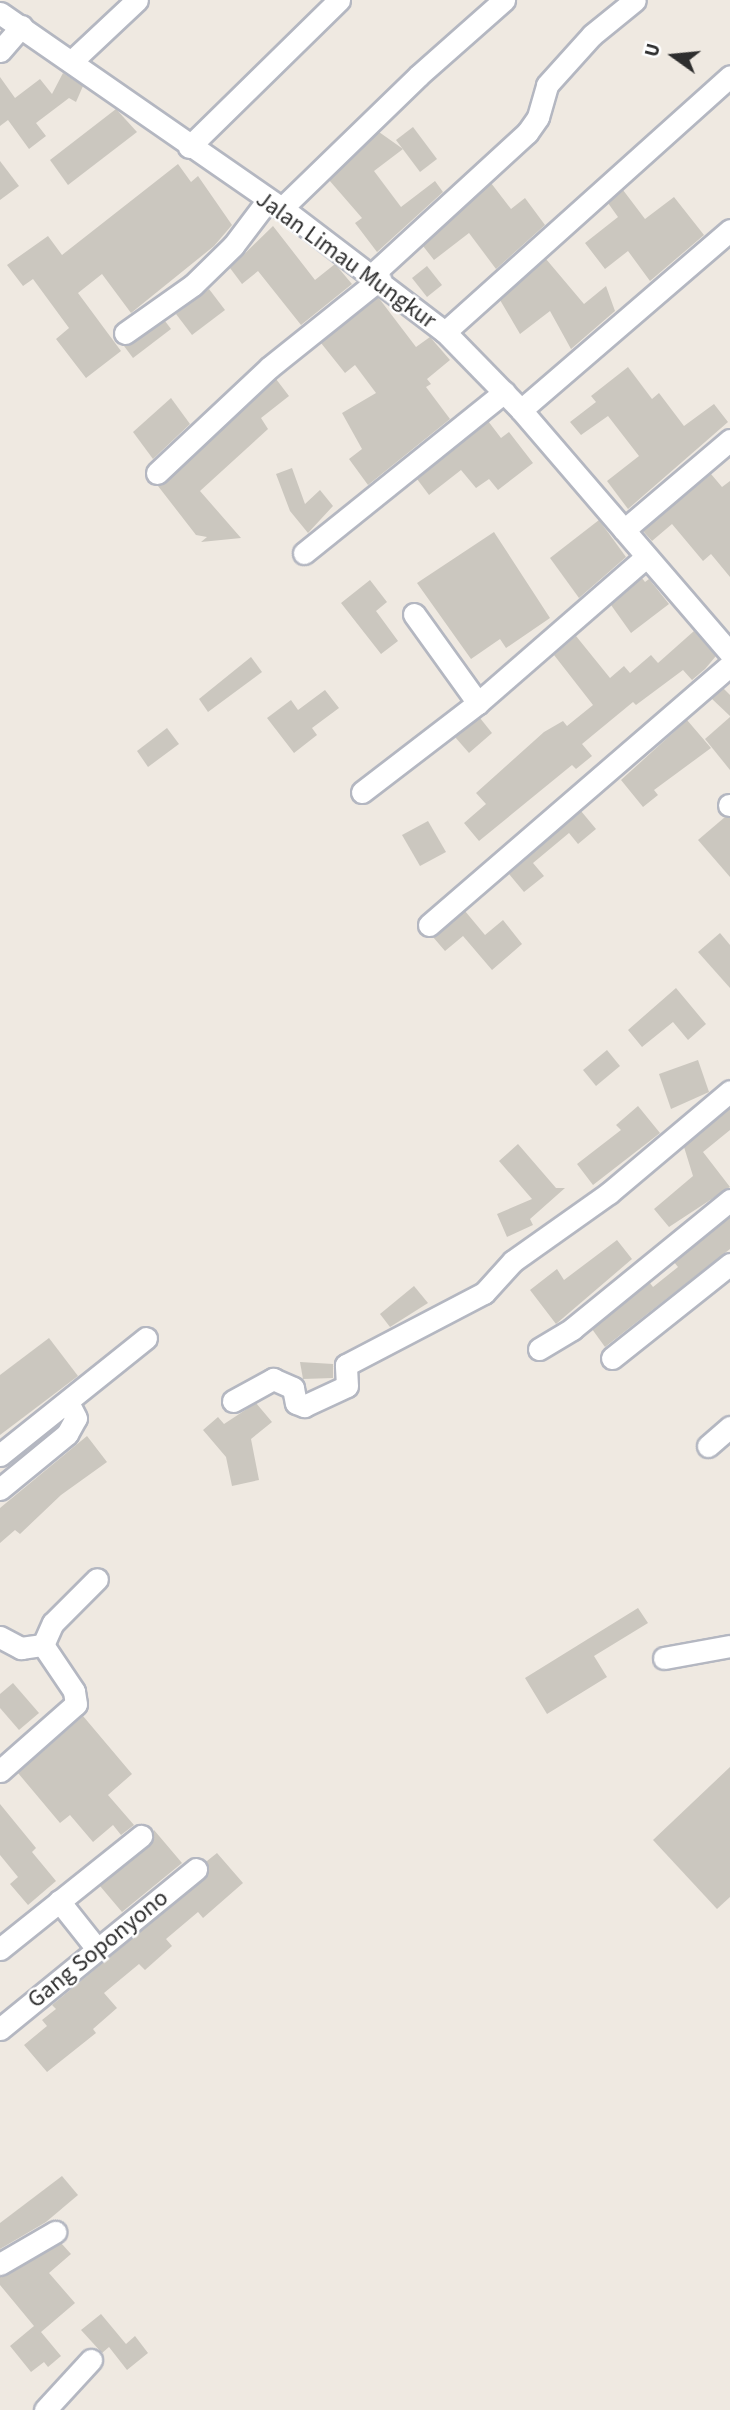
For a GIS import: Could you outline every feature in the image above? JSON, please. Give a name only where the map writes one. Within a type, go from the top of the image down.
[{"type":"street","points":[[72,61],[137,0]]},
{"type":"street","points":[[189,147],[339,0]]},
{"type":"street","points":[[125,333],[193,285],[274,204],[504,0]]},
{"type":"street","points":[[157,473],[270,367],[377,277],[527,133],[538,117],[547,85],[592,35],[635,0]]},
{"type":"street","name":"Jalan Limau Mungkur","points":[[0,13],[377,277],[445,332],[521,410],[645,558],[730,653]]},
{"type":"street","points":[[0,51],[22,26]]},
{"type":"street","points":[[445,332],[730,76]]},
{"type":"street","points":[[521,410],[730,230]]},
{"type":"street","points":[[304,553],[504,392]]},
{"type":"street","points":[[624,530],[730,440]]},
{"type":"street","points":[[362,792],[478,703],[645,558]]},
{"type":"street","points":[[414,614],[478,703]]},
{"type":"street","points":[[429,925],[730,665]]},
{"type":"street","points":[[233,1401],[273,1379],[293,1388],[296,1403],[304,1406],[347,1386],[346,1365],[484,1293],[513,1261],[596,1203],[730,1091]]},
{"type":"street","points":[[539,1349],[572,1329],[730,1200]]},
{"type":"street","points":[[612,1358],[730,1264]]},
{"type":"street","points":[[0,1455],[69,1404],[146,1338]]},
{"type":"street","points":[[0,1489],[67,1434],[76,1418],[69,1404]]},
{"type":"street","points":[[708,1446],[730,1427]]},
{"type":"street","points":[[43,1644],[53,1623],[97,1579]]},
{"type":"street","points":[[0,1637],[21,1648],[43,1644]]},
{"type":"street","points":[[0,1770],[76,1704],[74,1691],[43,1644]]},
{"type":"street","points":[[664,1658],[730,1646]]},
{"type":"street","points":[[0,1949],[141,1836]]},
{"type":"street","name":"Gang Soponyono","points":[[0,2029],[196,1869]]},
{"type":"street","points":[[59,1901],[97,1949]]},
{"type":"street","points":[[0,2264],[55,2232]]},
{"type":"street","points":[[45,2410],[91,2360]]},
{"type":"building","points":[[63,73],[83,86],[76,102],[69,98],[36,123],[46,136],[29,149],[8,120],[0,126],[0,77],[15,98],[40,79],[52,94]]},
{"type":"building","points":[[116,109],[137,132],[68,185],[50,160]]},
{"type":"building","points":[[413,127],[437,159],[420,172],[396,140]]},
{"type":"building","points":[[379,132],[403,149],[374,171],[401,207],[435,181],[443,192],[377,252],[355,223],[362,218],[329,180]]},
{"type":"building","points":[[0,161],[19,186],[0,200]]},
{"type":"building","points":[[178,164],[191,182],[198,176],[232,225],[214,246],[131,313],[102,274],[78,293],[121,351],[86,378],[56,339],[69,328],[33,279],[23,286],[7,265],[48,236],[62,255]]},
{"type":"building","points":[[491,183],[511,209],[525,198],[545,225],[496,269],[469,233],[434,260],[423,246]]},
{"type":"building","points":[[623,190],[645,219],[674,197],[704,235],[650,281],[628,251],[605,269],[585,243],[618,217],[608,203]]},
{"type":"building","points":[[273,226],[315,280],[335,264],[352,284],[301,325],[258,271],[242,284],[230,268]]},
{"type":"building","points":[[546,259],[584,304],[606,286],[615,311],[571,349],[550,311],[520,334],[500,300]]},
{"type":"building","points":[[427,266],[442,285],[427,297],[412,278]]},
{"type":"building","points":[[209,289],[225,310],[192,335],[176,314]]},
{"type":"building","points":[[378,297],[416,347],[430,337],[450,360],[427,379],[431,384],[426,387],[450,419],[368,485],[349,459],[362,449],[342,413],[376,393],[355,365],[345,373],[321,343]]},
{"type":"building","points":[[165,321],[171,329],[133,358],[124,346]]},
{"type":"building","points":[[628,367],[652,399],[659,393],[684,426],[714,404],[728,422],[628,509],[607,481],[639,456],[608,416],[581,435],[570,422],[596,402],[591,396]]},
{"type":"building","points":[[276,379],[289,396],[261,418],[268,429],[200,491],[241,538],[201,542],[207,537],[196,535],[158,486]]},
{"type":"building","points":[[171,398],[190,424],[153,459],[133,432]]},
{"type":"building","points":[[488,421],[501,438],[509,432],[533,463],[498,490],[489,479],[476,488],[461,470],[429,495],[417,479]]},
{"type":"building","points":[[292,468],[305,504],[320,490],[333,506],[308,533],[290,511],[276,474]]},
{"type":"building","points":[[711,474],[722,487],[730,481],[730,577],[711,554],[703,561],[672,524],[652,541],[643,531]]},
{"type":"building","points":[[599,520],[626,557],[579,598],[550,558]]},
{"type":"building","points":[[494,532],[550,618],[506,648],[500,639],[471,659],[417,583]]},
{"type":"building","points":[[642,578],[645,582],[649,579],[669,604],[631,633],[611,605]]},
{"type":"building","points":[[370,580],[387,602],[376,611],[398,641],[381,654],[341,603]]},
{"type":"building","points":[[694,631],[716,656],[705,669],[692,680],[683,670],[636,705],[633,702],[582,744],[592,756],[576,769],[572,765],[479,841],[464,823],[486,804],[476,793],[544,732],[563,721],[567,726],[593,705],[554,655],[576,636],[610,678],[624,666],[630,673],[651,655],[658,663]]},
{"type":"building","points":[[251,657],[262,672],[208,712],[199,699]]},
{"type":"building","points":[[723,688],[730,695],[730,716],[711,698]]},
{"type":"building","points":[[325,690],[339,708],[312,728],[317,735],[294,753],[267,718],[291,700],[298,710]]},
{"type":"building","points":[[730,717],[730,770],[705,739]]},
{"type":"building","points":[[480,718],[492,733],[469,753],[455,737]]},
{"type":"building","points":[[687,720],[711,748],[654,790],[658,795],[643,807],[621,780]]},
{"type":"building","points":[[167,728],[179,744],[148,767],[137,751]]},
{"type":"building","points":[[581,811],[596,829],[578,844],[569,833],[533,863],[544,876],[524,892],[509,874]]},
{"type":"building","points":[[725,817],[730,818],[730,877],[698,840]]},
{"type":"building","points":[[428,821],[446,852],[420,866],[402,835]]},
{"type":"building","points":[[465,911],[485,935],[503,920],[522,944],[492,970],[463,936],[445,951],[433,937]]},
{"type":"building","points":[[720,933],[730,945],[730,988],[698,952]]},
{"type":"building","points":[[676,988],[706,1024],[688,1040],[673,1022],[642,1047],[628,1030]]},
{"type":"building","points":[[607,1050],[620,1066],[596,1086],[583,1070]]},
{"type":"building","points":[[698,1060],[709,1092],[671,1109],[659,1074]]},
{"type":"building","points":[[638,1106],[660,1133],[593,1185],[577,1164],[621,1130],[616,1125]]},
{"type":"building","points":[[730,1108],[730,1130],[703,1152],[730,1187],[669,1227],[654,1209],[693,1176],[684,1147]]},
{"type":"building","points":[[518,1144],[556,1188],[565,1188],[530,1219],[533,1225],[507,1237],[497,1214],[532,1199],[499,1161]]},
{"type":"building","points":[[730,1217],[730,1249],[605,1347],[592,1329],[650,1283],[653,1287],[678,1267],[674,1262]]},
{"type":"building","points":[[617,1240],[632,1259],[556,1324],[530,1290],[557,1269],[564,1280]]},
{"type":"building","points":[[414,1286],[428,1303],[390,1327],[380,1314]]},
{"type":"building","points":[[49,1338],[78,1376],[0,1435],[0,1375]]},
{"type":"building","points":[[300,1362],[333,1364],[333,1378],[303,1379]]},
{"type":"building","points":[[256,1403],[272,1422],[251,1439],[259,1480],[232,1486],[226,1457],[203,1430],[218,1417],[224,1424]]},
{"type":"building","points":[[87,1436],[107,1462],[61,1495],[20,1534],[15,1530],[0,1543],[0,1508]]},
{"type":"building","points":[[638,1608],[648,1623],[594,1656],[607,1677],[547,1714],[525,1678]]},
{"type":"building","points":[[13,1683],[39,1713],[19,1730],[0,1708],[0,1694]]},
{"type":"building","points":[[83,1716],[132,1774],[108,1795],[134,1825],[121,1835],[113,1825],[93,1842],[70,1815],[60,1823],[18,1773]]},
{"type":"building","points":[[730,1767],[730,1897],[717,1909],[653,1840]]},
{"type":"building","points":[[0,1804],[36,1848],[32,1852],[56,1881],[28,1905],[10,1884],[18,1877],[0,1855]]},
{"type":"building","points":[[154,1830],[182,1863],[122,1912],[100,1886],[149,1846]]},
{"type":"building","points":[[217,1853],[243,1883],[203,1918],[198,1912],[166,1939],[172,1946],[145,1970],[139,1964],[104,1993],[117,2008],[93,2029],[96,2033],[47,2072],[24,2045],[47,2026],[42,2020],[56,2009],[52,2005],[204,1879],[207,1861]]},
{"type":"building","points":[[62,2176],[78,2195],[46,2222],[0,2249],[0,2223]]},
{"type":"building","points":[[61,2243],[71,2254],[49,2273],[75,2303],[41,2332],[61,2356],[48,2367],[44,2362],[31,2372],[10,2346],[34,2326],[0,2285],[0,2277]]},
{"type":"building","points":[[101,2314],[126,2344],[135,2336],[148,2353],[127,2370],[109,2347],[102,2353],[81,2330]]}]
